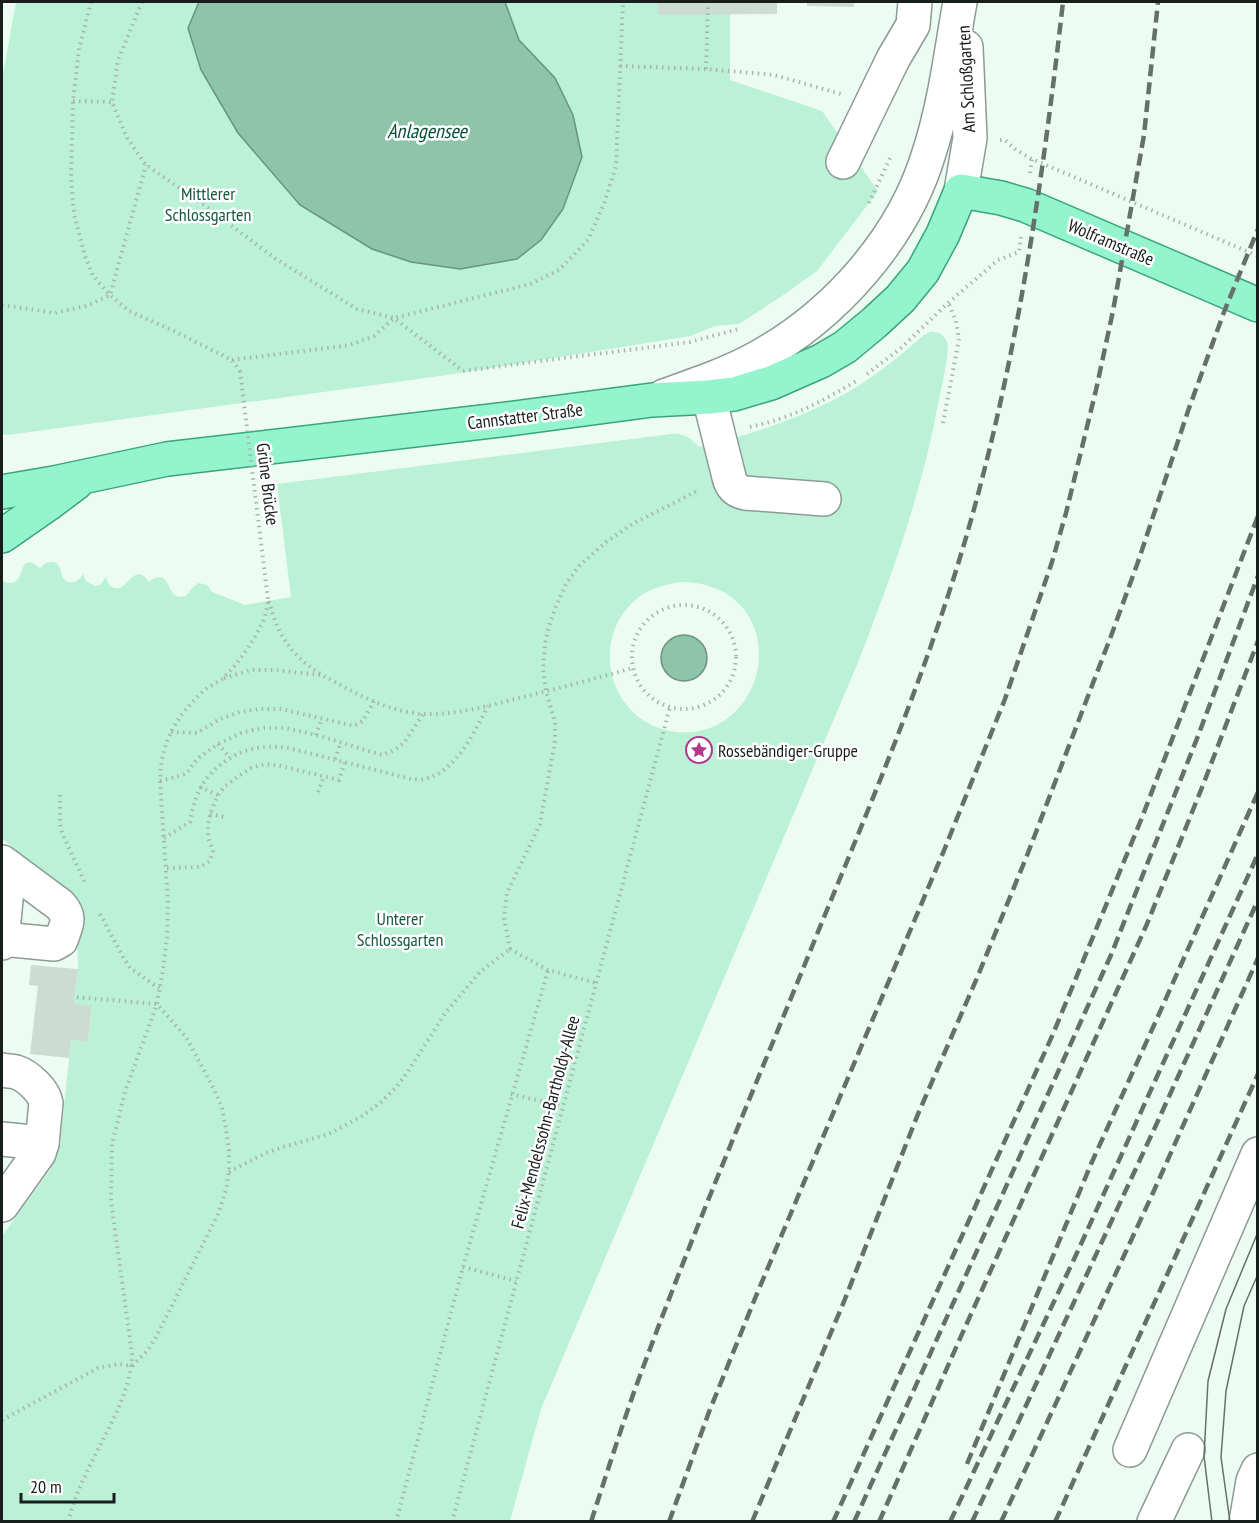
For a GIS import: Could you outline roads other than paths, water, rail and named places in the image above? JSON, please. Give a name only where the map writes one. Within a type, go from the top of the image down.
[{"type":"main road","name":"Cannstatter Straße","points":[[6,486],[92,475],[167,459],[652,400],[734,394],[771,383],[821,362],[845,347],[900,299],[923,271],[943,234],[961,191]]},
{"type":"main road","name":"Wolframstraße","points":[[961,191],[1025,205],[1257,305]]},
{"type":"main road","points":[[2,536],[76,483],[92,475]]},
{"type":"street","points":[[843,162],[913,25],[915,2]]},
{"type":"street","points":[[652,400],[708,380],[756,359],[779,345],[826,309],[885,243],[908,205],[929,156],[943,102],[961,2]]},
{"type":"street","name":"Am Schloßgarten","points":[[961,2],[970,138],[961,191]]},
{"type":"street","points":[[709,397],[733,487],[741,492],[824,499]]},
{"type":"street","points":[[5,865],[60,905],[66,912],[68,921],[62,940],[54,945],[2,940],[5,865]]},
{"type":"street","points":[[2,1070],[18,1073],[43,1094],[46,1103],[42,1143],[36,1158],[2,1205]]},
{"type":"street","points":[[2,1139],[42,1143]]},
{"type":"street","points":[[1130,1450],[1257,1154]]},
{"type":"street","points":[[1154,1521],[1188,1450]]},
{"type":"street","points":[[1246,1521],[1257,1470]]},
{"type":"water","name":"Anlagensee","points":[[199,2],[505,2],[519,40],[555,78],[573,115],[582,157],[563,209],[541,240],[517,259],[460,269],[411,262],[372,249],[300,205],[238,133],[201,70],[188,28]]},
{"type":"water","points":[[684,635],[700,642],[707,658],[700,674],[684,681],[668,674],[661,658],[668,642]]},
{"type":"tram line","points":[[1212,1522],[1204,1456],[1208,1381],[1226,1309],[1258,1232]]},
{"type":"tram line","points":[[1230,1522],[1221,1457],[1226,1391],[1244,1306],[1258,1274]]},
{"type":"railway","points":[[591,1522],[628,1408],[656,1333],[892,751],[954,577],[975,507],[1009,364],[1045,147],[1063,2]]},
{"type":"railway","points":[[669,1522],[709,1412],[756,1296],[945,848],[1005,699],[1052,562],[1096,390],[1113,311],[1144,135],[1158,2]]},
{"type":"railway","points":[[752,1522],[845,1299],[918,1114],[1028,853],[1138,562],[1188,411],[1224,312],[1258,229]]},
{"type":"railway","points":[[833,1522],[1053,1034],[1141,820],[1258,516]]},
{"type":"railway","points":[[854,1522],[1111,955],[1198,736],[1258,576]]},
{"type":"railway","points":[[879,1522],[1147,924],[1258,641]]},
{"type":"railway","points":[[967,1464],[1091,1164],[1258,792]]},
{"type":"railway","points":[[950,1522],[1076,1255],[1258,854]]},
{"type":"railway","points":[[972,1522],[1258,900]]},
{"type":"railway","points":[[1001,1522],[1152,1195],[1258,958]]},
{"type":"railway","points":[[1055,1522],[1258,1074]]},
{"type":"place","name":"Rossebändiger-Gruppe","points":[[699,750]]},
{"type":"park label","name":"Mittlerer Schlossgarten","points":[[208,203]]},
{"type":"park label","name":"Unterer Schlossgarten","points":[[400,928]]}]
